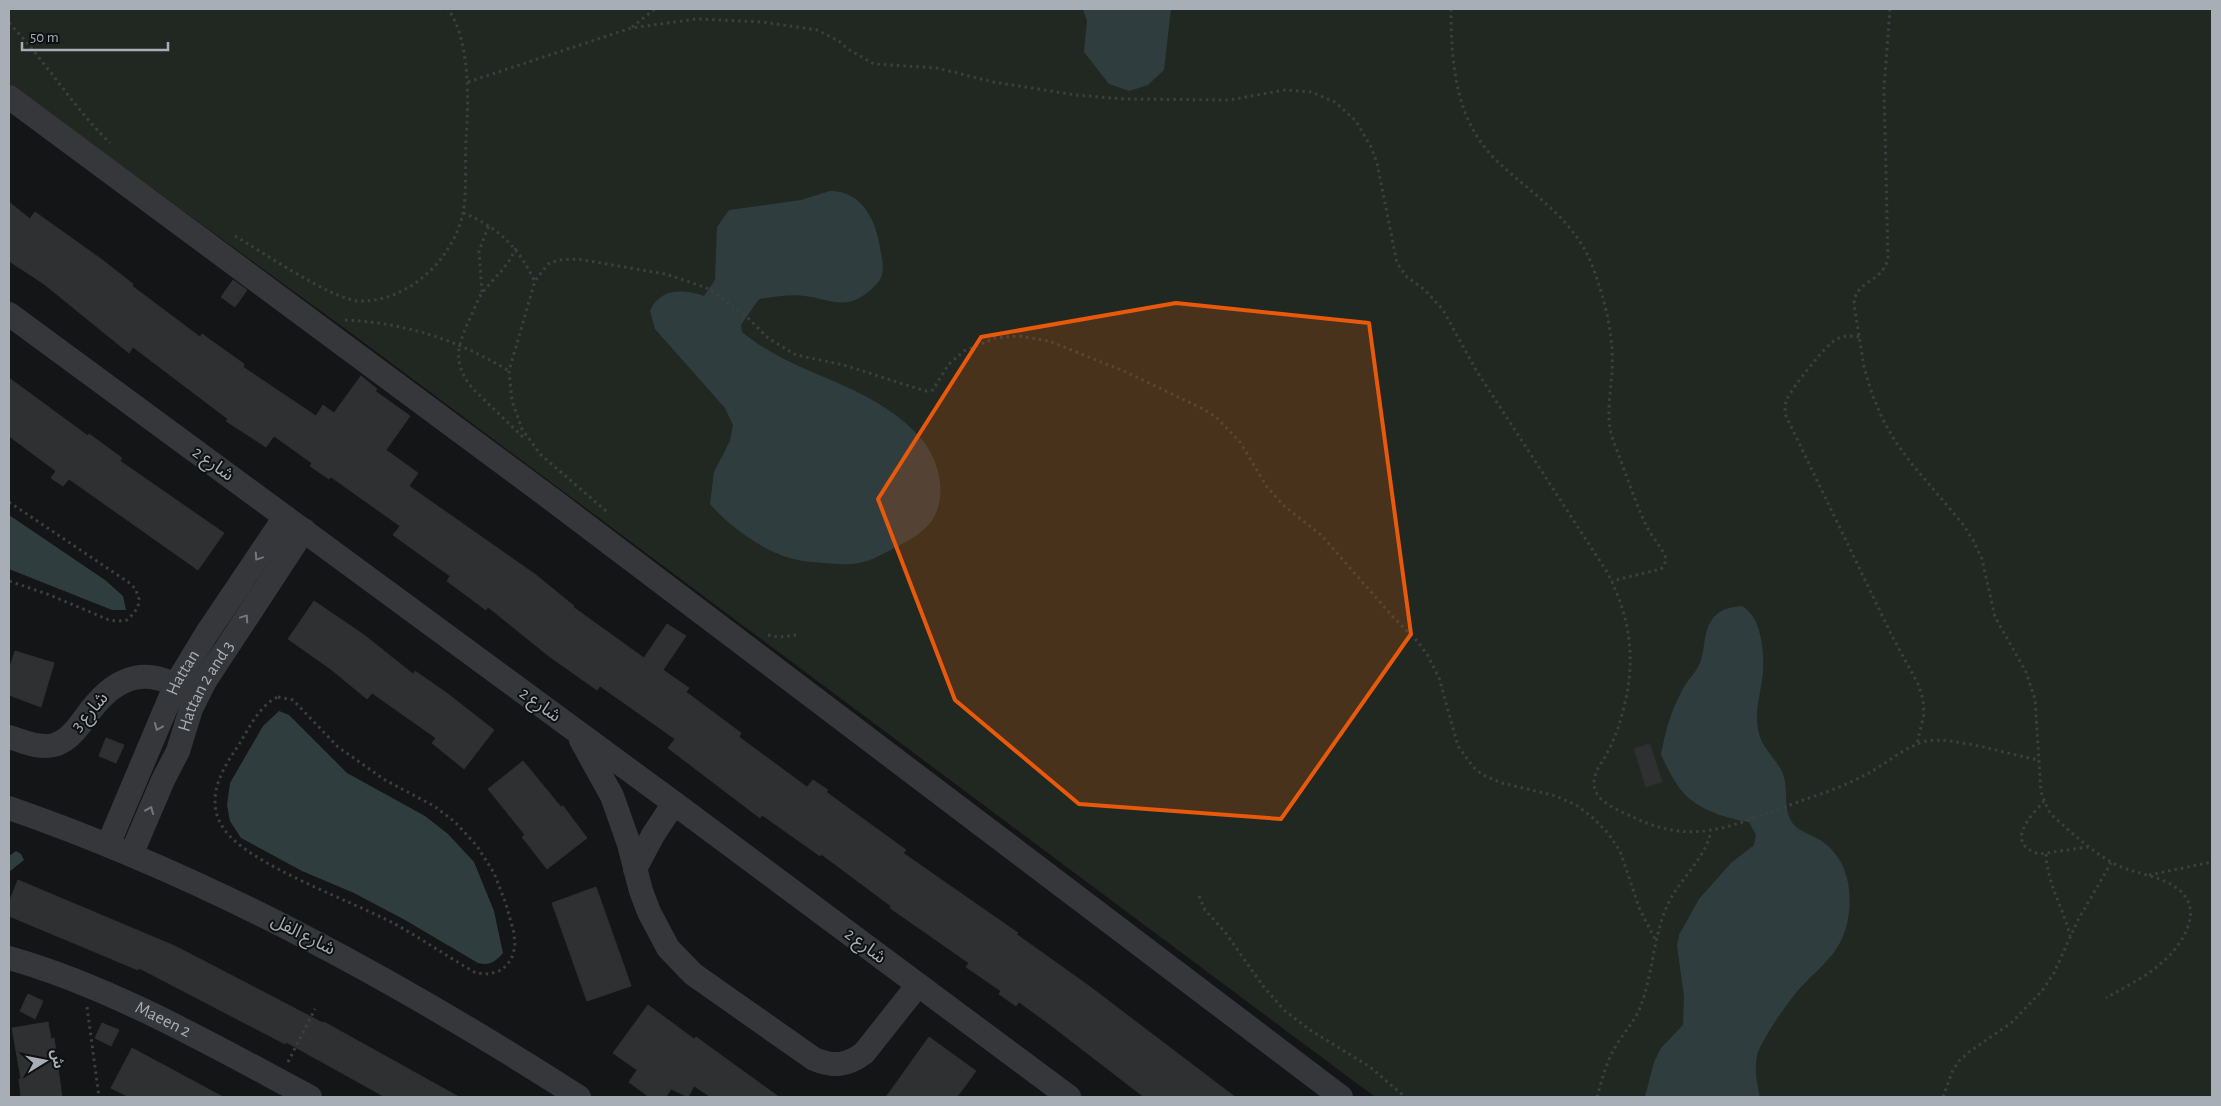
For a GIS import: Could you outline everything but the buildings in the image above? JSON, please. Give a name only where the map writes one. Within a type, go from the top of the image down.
[{"type":"street","points":[[9,97],[566,510],[1341,1097]]},
{"type":"street","name":"شارع 2","points":[[9,314],[674,803],[1069,1097]]},
{"type":"street","name":"Hattan","points":[[108,845],[176,684],[207,633],[285,517]]},
{"type":"street","name":"Hattan 2 and 3","points":[[132,855],[163,780],[178,751],[196,698],[222,652],[304,530]]},
{"type":"street","name":"شارع 3","points":[[9,737],[43,746],[54,745],[63,741],[107,691],[122,681],[140,676],[158,677],[176,684],[196,698]]},
{"type":"street","points":[[574,730],[597,766],[612,796],[629,844],[649,912],[659,933],[680,962],[693,974],[814,1059],[826,1064],[840,1065],[853,1062],[864,1053],[918,985]]},
{"type":"street","points":[[140,770],[163,780]]},
{"type":"street","points":[[635,869],[653,835],[674,803]]},
{"type":"street","name":"شارع الفل","points":[[9,808],[108,845],[211,890],[343,956],[529,1065],[579,1097]]},
{"type":"street","name":"Maeen 2","points":[[9,958],[84,984],[185,1031],[310,1097]]},
{"type":"path","points":[[233,234],[322,287],[339,296],[357,301],[379,299],[400,292],[418,282],[434,268],[447,251],[463,213],[468,82],[458,30],[448,9]]},
{"type":"path","points":[[631,28],[655,9]]},
{"type":"path","points":[[1451,9],[1453,62],[1458,92],[1469,124],[1496,160],[1558,213],[1576,234],[1592,265],[1606,307],[1612,333],[1613,352],[1610,428],[1644,520],[1666,559],[1661,569],[1612,581]]},
{"type":"path","points":[[1890,9],[1884,88],[1888,259],[1882,273],[1860,288],[1854,298],[1872,394],[1882,418],[1895,441],[1917,471],[1962,523],[1982,559],[1996,617],[2026,672],[2035,699],[2038,720],[2038,760],[2044,801],[2054,817],[2088,847],[2111,863],[2171,884],[2185,897],[2189,905],[2189,924],[2176,948],[2156,968],[2106,998]]},
{"type":"path","points":[[468,82],[631,28],[697,19],[763,22],[817,30],[829,35],[848,50],[874,64],[937,68],[993,82],[1076,95],[1124,99],[1229,100],[1285,90],[1298,90],[1323,96],[1335,102],[1356,121],[1367,140],[1377,163],[1397,263],[1407,277],[1425,290],[1443,310],[1466,354],[1612,581],[1626,615],[1630,638],[1630,670],[1621,717],[1607,753],[1595,776],[1594,788],[1601,799],[1640,820],[1677,830],[1711,831],[1722,829],[1811,798],[1864,776],[1918,744],[1947,740],[2038,760]]},
{"type":"path","points":[[9,23],[44,61],[96,129],[116,149]]},
{"type":"path","points":[[463,213],[489,225],[516,248],[527,264],[535,281]]},
{"type":"path","points":[[482,292],[479,251],[489,225]]},
{"type":"path","points":[[516,248],[506,267],[482,292],[459,344],[458,356],[465,379],[540,454],[608,512]]},
{"type":"path","points":[[530,442],[522,429],[512,401],[509,371],[535,281],[540,271],[548,264],[568,258],[665,274],[709,289],[748,317],[768,338],[796,355],[844,365],[928,391],[934,388],[948,365],[974,346],[1007,336],[1049,341],[1126,372],[1216,417],[1240,442],[1267,488],[1283,505],[1321,535],[1394,618],[1417,641],[1427,654],[1439,678],[1458,746],[1473,767],[1483,775],[1502,783],[1556,796],[1576,805],[1608,833],[1620,851],[1640,910],[1656,941]]},
{"type":"path","points":[[310,321],[371,321],[430,333],[459,344],[509,371]]},
{"type":"path","points":[[1860,337],[1844,336],[1825,347],[1790,394],[1785,406],[1785,414],[1892,636],[1918,684],[1923,699],[1924,714],[1918,744]]},
{"type":"path","points":[[9,502],[131,584],[139,598],[138,607],[134,614],[126,620],[109,620],[50,595],[9,581]]},
{"type":"path","points":[[763,632],[774,636],[796,635]]},
{"type":"path","points":[[278,697],[293,700],[338,747],[385,780],[434,806],[455,822],[478,846],[494,874],[514,934],[516,947],[511,960],[502,970],[489,974],[476,973],[395,924],[272,865],[232,840],[223,828],[217,815],[216,785],[221,771],[265,706],[278,697]]},
{"type":"path","points":[[2044,801],[2025,823],[2022,839],[2032,852],[2046,854],[2088,847]]},
{"type":"path","points":[[1597,1097],[1613,1052],[1640,1007],[1651,973],[1656,941],[1667,906],[1686,874],[1705,851],[1711,831]]},
{"type":"path","points":[[2046,854],[2050,884],[2063,911],[2070,936]]},
{"type":"path","points":[[2148,875],[2212,862]]},
{"type":"path","points":[[1943,1097],[1952,1072],[1959,1061],[2011,1022],[2042,991],[2054,973],[2070,936],[2111,863]]},
{"type":"path","points":[[1199,896],[1205,910],[1225,932],[1263,986],[1284,1010],[1310,1030],[1363,1063],[1405,1097]]},
{"type":"path","points":[[84,984],[99,1097]]},
{"type":"path","points":[[279,1080],[315,1009]]},
{"type":"highlighted area","points":[[1176,303],[1369,323],[1411,634],[1281,819],[1079,804],[955,700],[878,499],[981,337]]},
{"type":"shaded area","points":[[9,9],[2212,9],[2212,1097],[1375,1097],[351,333],[9,84]]},
{"type":"shaded area","points":[[1083,9],[1171,9],[1164,70],[1148,85],[1129,91],[1109,84],[1084,52],[1087,21]]},
{"type":"shaded area","points":[[830,191],[841,192],[851,196],[866,209],[871,218],[883,262],[882,275],[879,282],[864,295],[847,302],[833,302],[799,295],[759,299],[741,325],[742,332],[764,348],[787,361],[859,393],[882,406],[903,421],[923,441],[934,459],[940,480],[940,491],[939,502],[931,522],[914,537],[881,555],[863,562],[851,564],[801,561],[774,552],[739,531],[710,504],[714,472],[730,441],[733,425],[725,408],[655,329],[650,311],[654,303],[660,298],[673,292],[688,292],[704,296],[715,280],[717,227],[729,210],[801,200]]},
{"type":"shaded area","points":[[9,515],[105,580],[123,596],[126,610],[112,610],[9,569]]},
{"type":"shaded area","points":[[1742,606],[1754,618],[1762,645],[1763,671],[1757,716],[1759,733],[1762,742],[1783,774],[1790,819],[1796,827],[1829,847],[1843,866],[1847,877],[1850,900],[1847,924],[1835,951],[1796,992],[1763,1041],[1757,1056],[1756,1066],[1760,1097],[1645,1097],[1654,1062],[1661,1048],[1683,1025],[1684,996],[1677,946],[1679,935],[1699,899],[1731,863],[1754,845],[1756,835],[1749,822],[1719,815],[1691,800],[1678,786],[1661,755],[1672,713],[1683,689],[1700,664],[1706,632],[1710,622],[1717,614],[1724,610]]},
{"type":"shaded area","points":[[279,711],[289,715],[347,773],[425,816],[448,834],[474,862],[494,911],[503,953],[497,959],[489,964],[478,963],[405,920],[354,893],[302,871],[241,838],[230,821],[227,805],[230,783],[263,726]]},
{"type":"shaded area","points":[[16,851],[21,854],[24,860],[9,872],[9,856]]}]
